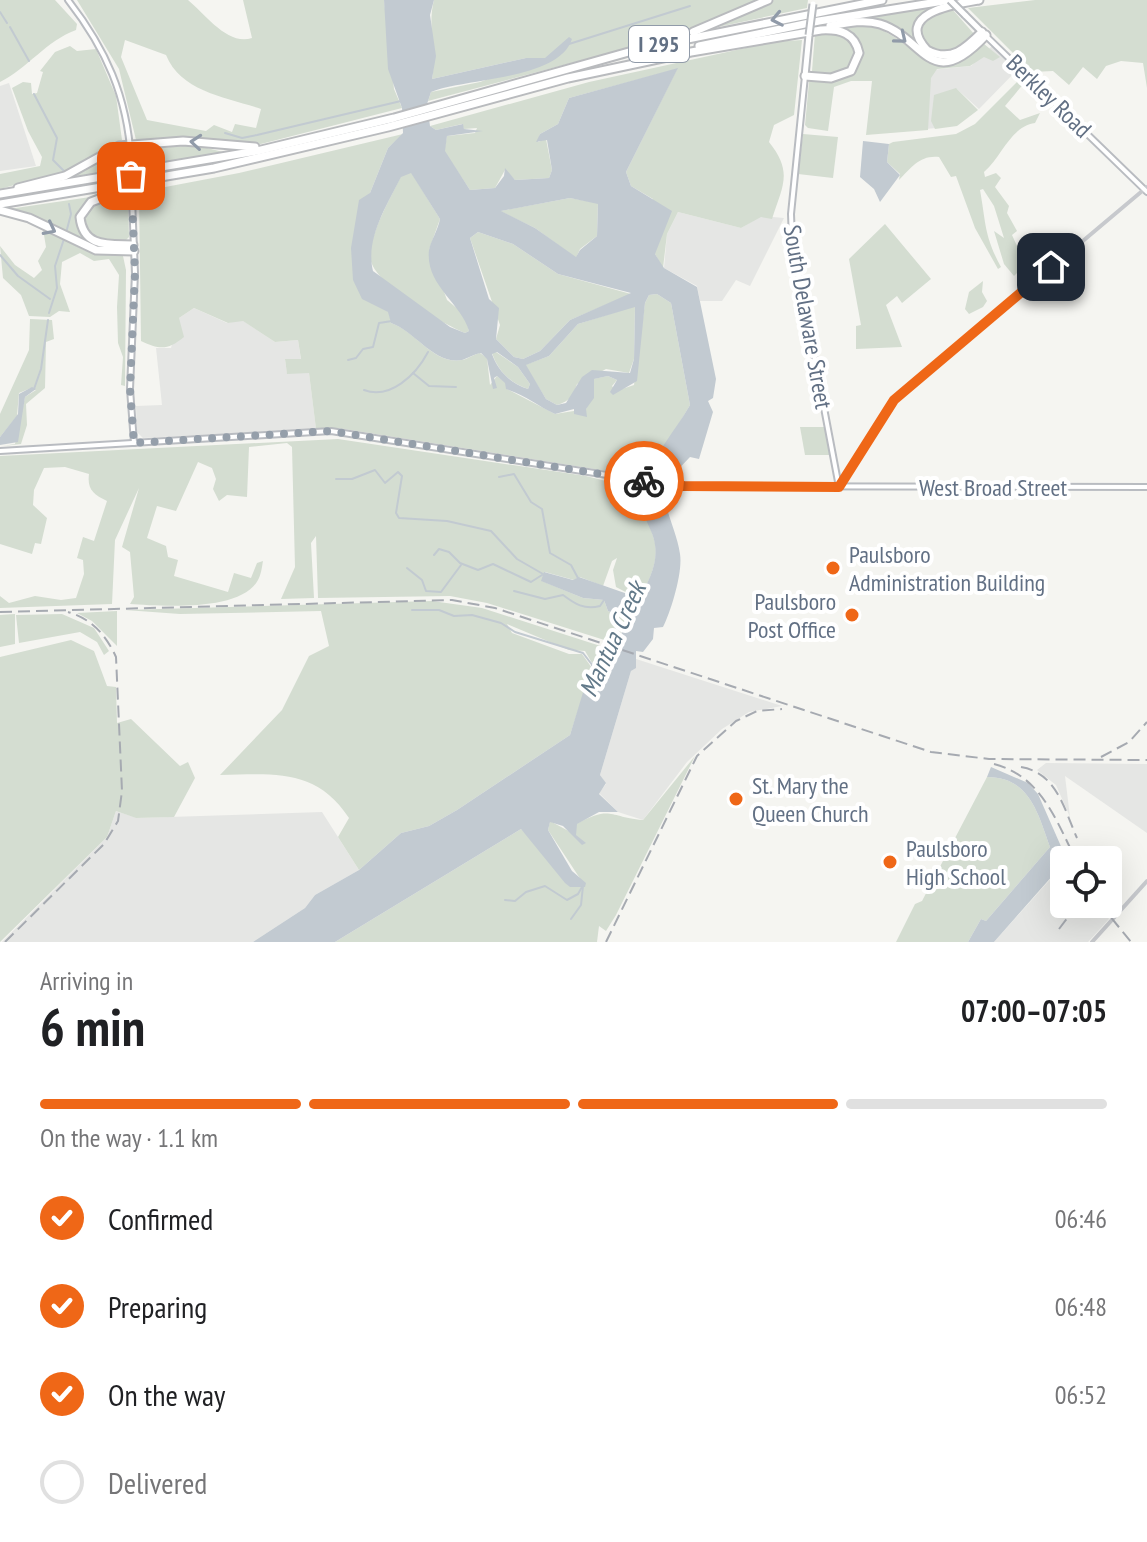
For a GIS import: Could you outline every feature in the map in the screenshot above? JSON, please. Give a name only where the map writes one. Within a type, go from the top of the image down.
[{"type":"highway","points":[[643,48],[711,26],[768,0]]},
{"type":"highway","name":"I 295","points":[[0,207],[153,179],[388,127],[643,48],[882,0]]},
{"type":"highway","name":"I 295","points":[[0,193],[157,171],[440,109],[772,30],[950,0]]},
{"type":"highway","points":[[979,0],[931,11],[921,21],[919,37],[927,50],[947,55],[964,50],[984,33]]},
{"type":"highway","points":[[584,75],[846,23],[875,23],[888,28],[925,56],[947,61],[961,58],[984,33]]},
{"type":"highway","points":[[773,38],[833,29],[846,33],[856,42],[858,58],[851,71],[831,78],[805,76]]},
{"type":"highway","points":[[0,193],[65,176],[119,146],[183,141],[250,148],[356,128]]},
{"type":"highway","points":[[134,248],[94,242],[85,236],[80,217],[91,202],[153,179]]},
{"type":"highway","points":[[0,207],[96,250],[134,248]]},
{"type":"main road","points":[[68,0],[93,33],[109,63],[125,107],[131,159],[134,248],[130,389],[134,443]]},
{"type":"main road","name":"Berkley Road","points":[[950,0],[1146,189]]},
{"type":"main road","name":"South Delaware Street","points":[[813,2],[791,214],[792,239],[839,487]]},
{"type":"main road","name":"West Broad Street","points":[[0,451],[331,431],[668,485],[1147,487]]},
{"type":"street","points":[[839,487],[898,397],[1146,189]]},
{"type":"street","points":[[1092,942],[1147,881]]},
{"type":"shaded area","points":[[0,0],[55,0],[77,24],[76,30],[55,41],[0,82]]},
{"type":"shaded area","points":[[77,0],[188,0],[218,28],[234,38],[243,39],[252,38],[243,0],[384,0],[394,89],[402,108],[253,146],[136,140],[119,69]],"holes":[[[125,40],[166,55],[173,67],[193,85],[261,109],[256,128],[235,124],[232,132],[214,125],[206,131],[147,120],[121,57]]]},
{"type":"shaded area","points":[[384,0],[434,0],[430,15],[436,56],[432,79],[526,58],[545,58],[569,37],[572,39],[564,52],[549,63],[531,70],[431,92],[427,104],[430,126],[436,130],[463,124],[464,129],[483,131],[447,136],[445,151],[470,190],[495,188],[504,176],[505,168],[515,180],[549,178],[552,170],[547,140],[536,142],[540,134],[558,124],[569,98],[678,68],[626,172],[631,186],[672,211],[655,254],[664,268],[697,287],[716,379],[713,398],[708,401],[713,412],[699,459],[690,457],[667,481],[664,491],[678,546],[680,571],[663,627],[654,628],[653,639],[643,652],[636,651],[636,668],[631,671],[600,775],[606,783],[599,794],[618,812],[599,812],[577,824],[576,835],[586,843],[582,845],[563,826],[550,822],[548,830],[572,871],[586,883],[585,887],[570,887],[565,883],[521,829],[335,942],[253,942],[305,908],[315,895],[359,870],[401,833],[429,826],[457,810],[570,735],[592,663],[616,651],[626,619],[608,611],[604,600],[583,598],[541,581],[544,572],[573,580],[579,577],[639,598],[652,573],[656,552],[643,511],[644,485],[654,461],[690,405],[671,303],[657,294],[649,295],[645,303],[637,381],[613,395],[610,392],[617,380],[608,376],[594,379],[594,398],[586,409],[587,417],[574,414],[574,409],[555,414],[506,389],[505,383],[497,376],[494,378],[497,388],[493,389],[487,359],[481,353],[462,360],[442,357],[391,323],[388,312],[362,299],[353,280],[351,248],[359,200],[370,193],[388,148],[403,133],[402,108],[388,69]],"holes":[[[411,173],[440,219],[429,250],[429,262],[438,284],[465,321],[469,331],[465,333],[450,327],[373,271],[371,259],[375,235],[401,177]],[[570,198],[598,204],[597,236],[576,257],[535,228],[501,211]],[[478,232],[513,244],[558,274],[631,293],[570,320],[540,351],[523,359],[514,357],[496,339],[499,308],[489,299],[470,238]],[[635,307],[634,359],[630,373],[592,370],[582,377],[566,403],[557,405],[546,399],[526,365],[549,356],[578,324]],[[497,352],[518,367],[530,384],[528,389],[511,380],[492,354]]]},
{"type":"shaded area","points":[[434,0],[763,0],[703,28],[428,101],[431,92],[480,82],[545,58],[526,58],[432,79],[431,20]]},
{"type":"shaded area","points":[[774,0],[808,0],[807,8],[718,27]]},
{"type":"shaded area","points":[[1035,0],[1147,0],[1147,88],[1143,63],[1121,61],[1106,66],[1097,79],[1083,67],[1069,85],[1053,71],[1032,72],[968,8]]},
{"type":"shaded area","points":[[934,7],[922,17],[918,28],[927,55],[893,28],[858,19]]},
{"type":"shaded area","points":[[952,9],[975,35],[950,53],[929,50],[922,35],[924,23],[931,13]]},
{"type":"shaded area","points":[[858,25],[887,33],[933,62],[945,64],[958,61],[984,44],[1000,57],[993,61],[984,57],[970,66],[937,69],[931,78],[928,130],[866,135],[872,81],[851,81],[834,87],[828,131],[808,128],[805,125],[809,82],[848,74],[853,69],[861,53],[840,28]]},
{"type":"shaded area","points":[[831,31],[849,37],[857,54],[847,72],[820,75],[812,71],[815,33]]},
{"type":"shaded area","points":[[802,40],[794,115],[774,125],[769,142],[781,162],[784,179],[772,219],[761,217],[741,228],[678,212],[667,234],[663,268],[655,254],[653,199],[631,186],[626,172],[677,69],[569,98],[558,124],[540,134],[538,142],[546,139],[552,170],[549,178],[515,180],[505,170],[495,188],[470,190],[444,151],[447,136],[475,133],[477,128],[464,129],[462,124],[436,130],[430,126],[589,82],[773,42]]},
{"type":"shaded area","points":[[70,46],[77,51],[96,49],[116,96],[122,140],[70,170],[0,189],[0,174],[40,166],[42,157],[28,131],[12,88],[23,82],[31,83],[32,94],[37,93],[43,72],[40,71],[55,52]]},
{"type":"shaded area","points":[[992,46],[1018,69],[979,109],[957,89],[949,94],[936,128],[926,129],[931,70],[971,66]]},
{"type":"shaded area","points":[[1020,79],[1025,82],[1005,106],[1020,120],[1040,113],[1035,123],[1013,136],[984,172],[985,177],[996,173],[1001,178],[995,187],[1009,206],[1007,213],[1017,231],[1012,235],[1017,246],[1027,238],[1034,245],[1021,253],[1027,263],[1014,276],[1004,264],[994,231],[1004,238],[994,206],[983,189],[980,190],[986,229],[1001,267],[998,269],[975,228],[956,176],[951,177],[939,157],[921,160],[899,180],[900,174],[887,162],[889,144],[893,142],[956,134],[975,124]]},
{"type":"shaded area","points":[[9,83],[36,166],[0,171],[0,86]]},
{"type":"shaded area","points":[[956,88],[978,110],[957,126],[935,129],[931,121],[934,95]]},
{"type":"shaded area","points":[[403,134],[388,148],[370,193],[353,279],[363,297],[389,312],[391,323],[433,353],[462,360],[480,353],[487,358],[490,385],[497,376],[506,383],[507,389],[555,414],[586,409],[593,379],[608,376],[617,380],[612,386],[616,391],[634,385],[645,303],[649,295],[657,294],[671,303],[690,405],[667,444],[650,465],[617,462],[613,472],[338,428],[316,429],[309,373],[287,374],[285,359],[301,359],[298,340],[275,342],[243,321],[228,323],[194,308],[179,318],[184,337],[178,341],[164,347],[141,341],[139,192],[239,173]]},
{"type":"shaded area","points":[[803,134],[838,137],[833,178],[798,174]]},
{"type":"shaded area","points":[[863,141],[889,144],[887,162],[900,175],[880,202],[874,189],[860,177]]},
{"type":"shaded area","points":[[195,145],[223,152],[197,160],[155,166],[156,156],[138,169],[137,150]]},
{"type":"shaded area","points":[[125,148],[126,171],[51,182]]},
{"type":"shaded area","points":[[411,172],[440,219],[429,250],[447,300],[465,315],[469,331],[465,333],[407,300],[379,275],[372,263],[370,252],[379,223],[401,176]]},
{"type":"shaded area","points":[[128,194],[129,237],[124,242],[97,242],[85,232],[87,214],[95,203]]},
{"type":"shaded area","points":[[97,196],[85,204],[79,225],[94,246],[9,209]]},
{"type":"shaded area","points":[[570,198],[598,203],[597,236],[580,249],[576,258],[535,228],[500,211]]},
{"type":"shaded area","points":[[678,212],[741,228],[761,216],[784,218],[750,286],[736,280],[722,301],[700,301],[697,286],[664,268],[667,234]]},
{"type":"shaded area","points":[[885,224],[931,279],[902,303],[897,296],[886,305],[902,347],[856,349],[856,326],[861,325],[849,259]]},
{"type":"shaded area","points":[[43,229],[86,251],[123,256],[126,270],[125,386],[121,385],[123,357],[118,343],[119,275],[109,259],[94,261],[80,253],[62,262],[60,284],[70,312],[59,311],[50,317],[29,316],[21,295],[3,278],[0,246],[15,265],[34,278],[42,270],[38,261],[46,247]]},
{"type":"shaded area","points":[[478,232],[513,244],[558,274],[631,294],[570,320],[540,351],[523,359],[514,357],[496,339],[500,325],[470,238]]},
{"type":"shaded area","points":[[983,281],[982,292],[987,301],[983,307],[969,314],[965,309],[969,292]]},
{"type":"shaded area","points":[[635,306],[634,359],[629,373],[606,369],[577,384],[565,402],[557,405],[546,399],[525,365],[549,356],[578,324]]},
{"type":"shaded area","points":[[194,308],[227,323],[242,320],[275,342],[298,340],[301,360],[285,360],[287,373],[309,373],[316,429],[143,438],[137,432],[136,406],[162,405],[156,348],[171,348],[179,318]]},
{"type":"shaded area","points":[[30,319],[52,320],[54,339],[46,342],[45,388],[26,404],[27,425],[21,444],[3,446],[15,444],[25,397],[36,390],[31,388],[19,393],[17,416],[0,437],[0,414],[29,350]]},
{"type":"shaded area","points":[[496,352],[518,367],[530,384],[528,389],[510,380],[501,371],[492,353]]},
{"type":"shaded area","points":[[32,387],[36,389],[25,397],[18,442],[0,445],[0,437],[18,414],[19,394]]},
{"type":"shaded area","points":[[800,427],[825,427],[830,455],[805,455]]},
{"type":"shaded area","points":[[338,439],[586,476],[606,481],[607,492],[618,493],[623,485],[645,487],[644,509],[656,550],[654,565],[639,599],[616,587],[613,570],[617,558],[612,561],[603,586],[580,577],[574,580],[545,572],[542,581],[583,598],[604,600],[608,611],[626,619],[617,644],[487,603],[450,596],[318,598],[316,536],[311,543],[314,598],[281,599],[295,567],[292,447],[287,443],[249,447],[247,497],[227,495],[219,501],[213,489],[216,479],[212,468],[198,462],[176,511],[157,506],[147,538],[166,546],[168,557],[178,560],[174,576],[228,592],[234,573],[251,578],[257,563],[263,561],[259,578],[249,590],[235,598],[199,605],[130,604],[134,597],[130,552],[122,547],[139,488],[115,540],[112,604],[0,608],[0,596],[9,603],[35,596],[61,600],[76,598],[84,574],[83,560],[77,558],[83,537],[94,541],[107,501],[92,490],[89,474],[65,467],[44,468],[34,490],[33,505],[47,518],[41,544],[35,543],[32,554],[0,544],[0,456]]},
{"type":"shaded area","points":[[432,601],[482,608],[616,651],[592,663],[585,651],[569,650],[507,624],[512,633],[569,654],[582,654],[592,668],[570,735],[457,810],[429,826],[401,833],[359,870],[338,837],[349,818],[323,790],[292,777],[220,775],[282,710],[309,656],[329,646],[321,611],[180,614],[125,610]]},
{"type":"shaded area","points":[[117,611],[117,646],[92,621],[77,613]]},
{"type":"shaded area","points":[[15,614],[15,644],[0,647],[0,615]]},
{"type":"shaded area","points":[[62,614],[94,628],[109,651],[104,655],[97,642],[80,632],[19,643],[16,615]]},
{"type":"shaded area","points":[[71,640],[94,651],[107,686],[116,687],[117,723],[131,719],[180,766],[188,762],[195,778],[174,817],[136,818],[116,811],[107,837],[0,942],[0,657]]},
{"type":"shaded area","points":[[633,658],[782,706],[749,712],[722,729],[687,762],[643,820],[618,812],[599,793],[606,784],[600,775],[631,671],[635,668]]},
{"type":"shaded area","points":[[695,756],[616,915],[606,931],[599,926],[597,942],[335,942],[521,829],[581,880],[548,830],[550,821],[576,835],[576,824],[597,815],[643,820]]},
{"type":"shaded area","points":[[1046,763],[1147,764],[1147,833],[1065,776],[1070,817],[1056,785],[1037,770]]},
{"type":"shaded area","points":[[991,767],[1028,783],[1038,794],[1061,846],[1050,847],[1036,810],[1023,790],[1002,779],[987,777]]},
{"type":"shaded area","points":[[987,777],[1002,779],[1023,790],[1036,810],[1050,847],[986,921],[981,919],[968,942],[896,942],[915,904],[922,901]]},
{"type":"shaded area","points":[[116,811],[137,818],[322,812],[359,870],[315,895],[305,908],[253,942],[2,942],[107,837]]},
{"type":"shaded area","points":[[1050,847],[1050,879],[994,942],[968,942],[981,919],[986,921]]},
{"type":"shaded area","points":[[1050,880],[1050,918],[1109,919],[1088,942],[994,942]]},
{"type":"waterway","points":[[569,44],[690,6]]},
{"type":"waterway","points":[[0,12],[7,23]]},
{"type":"waterway","points":[[10,27],[29,61]]},
{"type":"waterway","points":[[34,94],[57,138],[53,160],[64,171]]},
{"type":"waterway","points":[[225,133],[242,138],[401,101]]},
{"type":"waterway","points":[[66,233],[71,214],[69,204]]},
{"type":"waterway","points":[[49,313],[57,288],[55,266],[64,239]]},
{"type":"waterway","points":[[0,255],[18,276],[50,299]]},
{"type":"waterway","points":[[34,389],[41,369],[48,320]]},
{"type":"waterway","points":[[348,360],[356,358],[363,349],[373,347],[379,323],[392,321]]},
{"type":"waterway","points":[[364,390],[383,392],[393,388],[417,369],[428,352]]},
{"type":"waterway","points":[[413,373],[429,386],[456,387]]},
{"type":"waterway","points":[[336,479],[352,479],[375,470],[385,483],[398,472],[402,476],[396,513],[399,518],[447,521],[491,531],[517,559],[543,574]]},
{"type":"waterway","points":[[499,477],[514,474],[531,502],[542,509],[550,553],[571,565],[579,580]]},
{"type":"waterway","points":[[434,555],[439,549],[449,552],[460,563],[478,570],[493,564],[531,582],[542,575]]},
{"type":"waterway","points":[[407,568],[422,580],[426,591],[441,592],[461,565]]},
{"type":"waterway","name":"Mantua Creek","points":[[514,591],[545,599],[563,595],[584,607],[600,606],[604,600]]},
{"type":"waterway","name":"Mantua Creek","points":[[412,610],[439,610],[454,616],[472,615],[501,623],[515,632],[583,653],[593,666]]},
{"type":"waterway","points":[[505,900],[515,901],[526,892],[545,886],[567,900],[578,894],[582,887]]},
{"type":"waterway","points":[[571,919],[581,905],[583,886]]},
{"type":"railway","points":[[0,612],[452,600],[495,608],[931,752],[989,759],[1147,760]]},
{"type":"railway","points":[[5,942],[104,844],[118,821],[122,791],[116,657],[97,629],[68,612]]},
{"type":"railway","points":[[606,942],[697,756],[736,721],[757,711],[782,709]]},
{"type":"railway","points":[[1101,757],[1129,742],[1147,722]]},
{"type":"railway","points":[[994,764],[1024,778],[1035,789],[1054,815],[1069,846]]},
{"type":"railway","points":[[1021,767],[1033,771],[1051,784],[1077,838]]},
{"type":"railway","points":[[1059,929],[1067,918]]},
{"type":"railway","points":[[1111,918],[1131,942]]},
{"type":"way so far","points":[[131,176],[135,273],[130,329],[130,389],[134,443],[349,432],[644,481]]},
{"type":"place","name":"Paulsboro Administration Building","points":[[833,568]]},
{"type":"place","name":"Paulsboro Post Office","points":[[852,615]]},
{"type":"place","name":"St. Mary the Queen Church","points":[[736,799]]},
{"type":"place","name":"Paulsboro High School","points":[[890,862]]},
{"type":"route","points":[[644,481],[684,486],[839,487],[894,400],[1051,267]]}]
